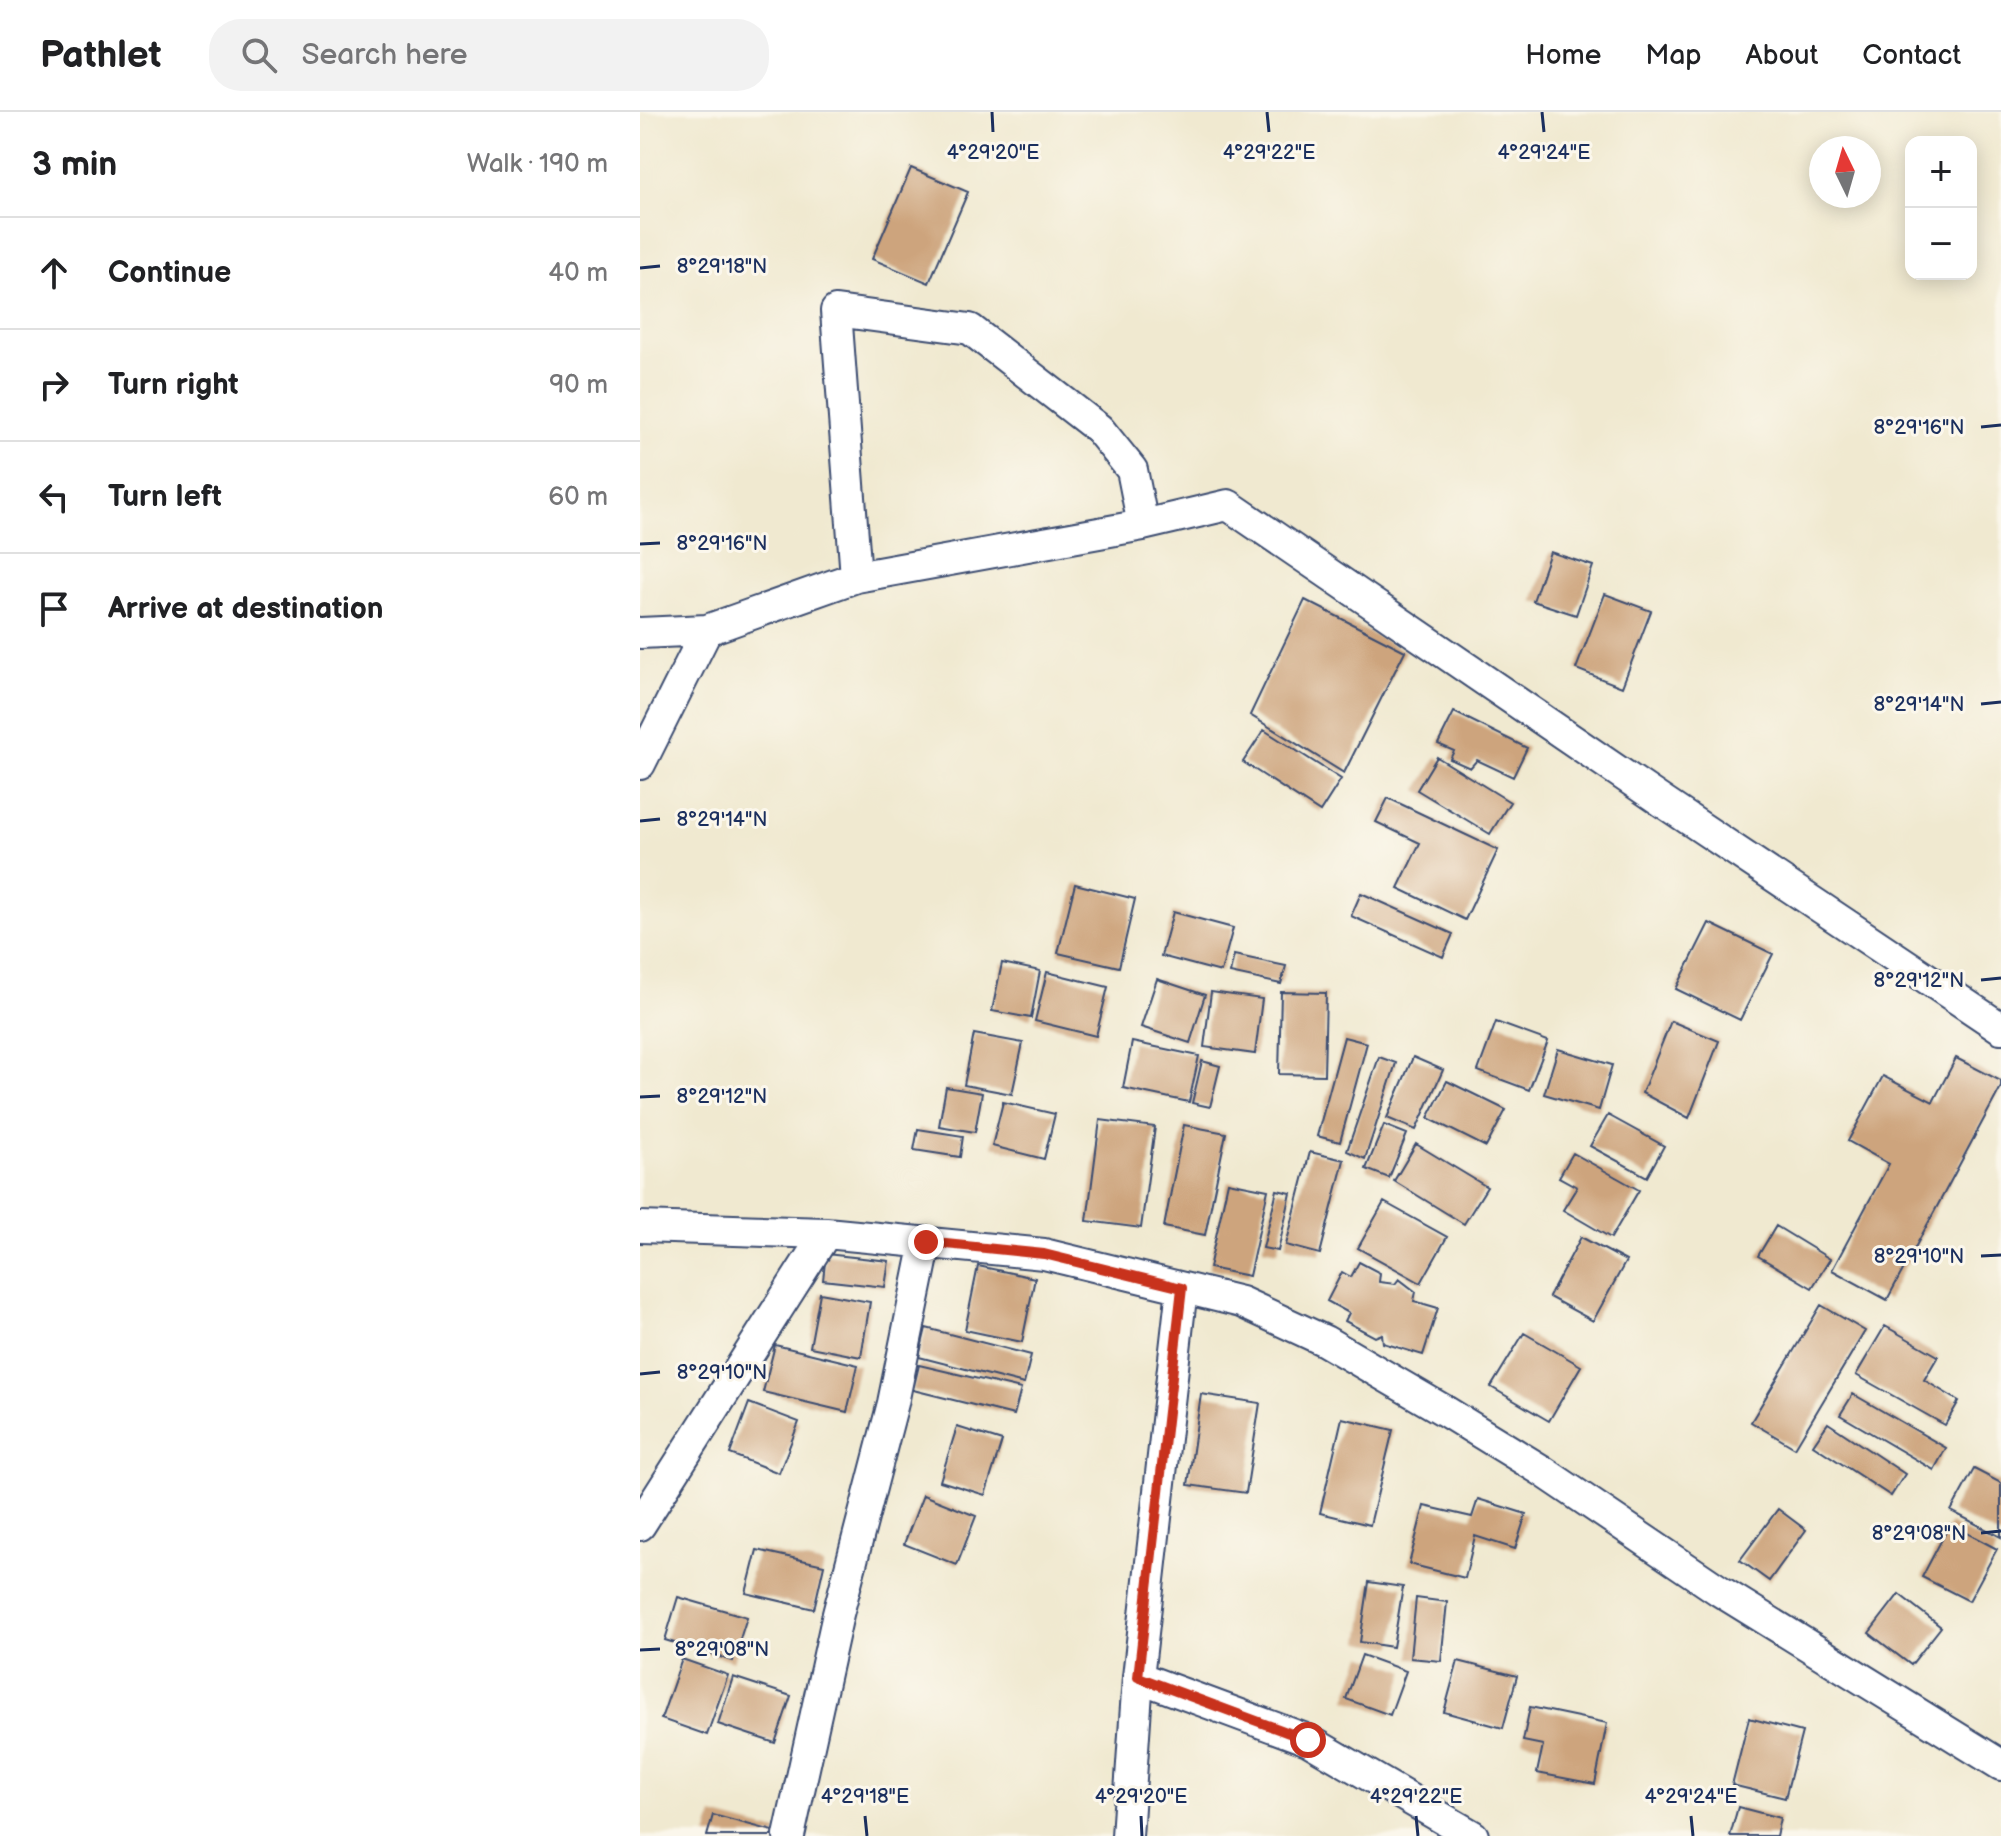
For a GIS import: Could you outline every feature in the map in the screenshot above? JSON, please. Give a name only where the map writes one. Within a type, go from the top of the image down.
[{"type":"street","points":[[856,577],[836,311],[970,329],[1099,429],[1132,470],[1143,525]]},
{"type":"street","points":[[640,633],[707,630],[856,577],[1143,525],[1228,505],[2001,1028]]},
{"type":"street","points":[[640,764],[707,630]]},
{"type":"street","points":[[640,1227],[826,1233],[1044,1254],[1241,1302],[1325,1341],[1541,1470],[1720,1591],[2001,1765]]},
{"type":"street","points":[[640,1525],[826,1233]]},
{"type":"street","points":[[789,1836],[838,1614],[893,1403],[926,1242]]},
{"type":"street","points":[[1127,1836],[1138,1677],[1182,1288]]},
{"type":"street","points":[[1138,1677],[1308,1740],[1473,1836]]},
{"type":"building","points":[[911,168],[968,192],[929,283],[872,259]]},
{"type":"building","points":[[1550,552],[1593,566],[1576,615],[1533,601]]},
{"type":"building","points":[[1605,594],[1651,611],[1622,687],[1576,669]]},
{"type":"building","points":[[1305,600],[1405,651],[1344,773],[1250,715]]},
{"type":"building","points":[[1454,712],[1527,748],[1513,777],[1477,760],[1470,768],[1450,759],[1454,751],[1438,744]]},
{"type":"building","points":[[1264,730],[1341,779],[1320,812],[1243,762]]},
{"type":"building","points":[[1437,757],[1510,802],[1490,834],[1417,790]]},
{"type":"building","points":[[1388,798],[1498,850],[1465,920],[1398,888],[1420,843],[1376,822]]},
{"type":"building","points":[[1075,884],[1135,899],[1119,967],[1058,953]]},
{"type":"building","points":[[1361,893],[1453,934],[1443,957],[1351,916]]},
{"type":"building","points":[[1173,912],[1233,928],[1221,972],[1161,956]]},
{"type":"building","points":[[1709,923],[1773,954],[1740,1020],[1676,989]]},
{"type":"building","points":[[1234,955],[1286,966],[1281,984],[1230,973]]},
{"type":"building","points":[[1002,963],[1040,971],[1031,1018],[992,1011]]},
{"type":"building","points":[[1047,972],[1108,987],[1096,1036],[1035,1021]]},
{"type":"building","points":[[1157,979],[1205,995],[1190,1043],[1141,1027]]},
{"type":"building","points":[[1211,992],[1262,999],[1255,1054],[1204,1047]]},
{"type":"building","points":[[1281,992],[1326,993],[1324,1075],[1279,1074]]},
{"type":"building","points":[[1671,1021],[1719,1041],[1689,1118],[1642,1093]]},
{"type":"building","points":[[1496,1022],[1548,1041],[1529,1090],[1478,1071]]},
{"type":"building","points":[[974,1034],[1023,1043],[1012,1094],[964,1085]]},
{"type":"building","points":[[1344,1037],[1367,1043],[1340,1142],[1317,1136]]},
{"type":"building","points":[[1132,1042],[1199,1056],[1189,1102],[1123,1088]]},
{"type":"building","points":[[1558,1049],[1612,1065],[1599,1110],[1544,1094]]},
{"type":"building","points":[[1379,1057],[1396,1063],[1365,1159],[1347,1151]]},
{"type":"building","points":[[1413,1057],[1443,1070],[1416,1130],[1387,1118]]},
{"type":"building","points":[[1956,1058],[2001,1081],[2001,1087],[1887,1300],[1832,1270],[1889,1164],[1848,1141],[1883,1076],[1933,1102]]},
{"type":"building","points":[[1202,1061],[1220,1066],[1210,1107],[1192,1103]]},
{"type":"building","points":[[1447,1081],[1506,1110],[1486,1147],[1428,1118]]},
{"type":"building","points":[[946,1087],[982,1093],[975,1132],[939,1126]]},
{"type":"building","points":[[1003,1102],[1055,1114],[1044,1159],[992,1146]]},
{"type":"building","points":[[1608,1115],[1664,1146],[1647,1177],[1590,1146]]},
{"type":"building","points":[[1100,1120],[1155,1127],[1141,1228],[1087,1221]]},
{"type":"building","points":[[1184,1125],[1226,1133],[1205,1235],[1164,1227]]},
{"type":"building","points":[[1384,1125],[1407,1134],[1389,1178],[1366,1169]]},
{"type":"building","points":[[918,1129],[963,1136],[960,1157],[914,1150]]},
{"type":"building","points":[[1416,1144],[1487,1187],[1464,1224],[1394,1181]]},
{"type":"building","points":[[1310,1152],[1344,1160],[1320,1254],[1286,1245]]},
{"type":"building","points":[[1573,1153],[1639,1190],[1611,1238],[1563,1210],[1577,1187],[1559,1177]]},
{"type":"building","points":[[1228,1182],[1268,1190],[1249,1276],[1209,1268]]},
{"type":"building","points":[[1277,1190],[1291,1193],[1278,1251],[1263,1248]]},
{"type":"building","points":[[1384,1202],[1447,1237],[1421,1283],[1358,1248]]},
{"type":"building","points":[[1776,1226],[1830,1259],[1812,1288],[1758,1256]]},
{"type":"building","points":[[1581,1237],[1626,1261],[1593,1321],[1549,1297]]},
{"type":"building","points":[[826,1254],[889,1261],[885,1287],[823,1280]]},
{"type":"building","points":[[1359,1262],[1380,1273],[1379,1282],[1395,1284],[1399,1279],[1416,1292],[1414,1301],[1438,1308],[1423,1355],[1383,1343],[1382,1334],[1375,1337],[1345,1321],[1349,1313],[1327,1301],[1342,1272],[1351,1277]]},
{"type":"building","points":[[978,1266],[1035,1278],[1022,1342],[965,1330]]},
{"type":"building","points":[[820,1293],[870,1302],[861,1357],[810,1347]]},
{"type":"building","points":[[1821,1305],[1865,1331],[1795,1448],[1751,1422]]},
{"type":"building","points":[[1885,1326],[1938,1356],[1924,1380],[1959,1401],[1945,1425],[1856,1375]]},
{"type":"building","points":[[926,1328],[1031,1355],[1024,1384],[919,1357]]},
{"type":"building","points":[[1524,1333],[1581,1366],[1549,1421],[1491,1387]]},
{"type":"building","points":[[775,1345],[858,1365],[847,1412],[763,1392]]},
{"type":"building","points":[[919,1365],[1021,1389],[1014,1415],[913,1390]]},
{"type":"building","points":[[1201,1394],[1260,1403],[1246,1493],[1188,1485]]},
{"type":"building","points":[[1853,1394],[1946,1448],[1934,1470],[1840,1415]]},
{"type":"building","points":[[749,1403],[799,1422],[779,1473],[730,1454]]},
{"type":"building","points":[[1342,1418],[1393,1430],[1370,1525],[1320,1513]]},
{"type":"building","points":[[1828,1423],[1905,1474],[1891,1496],[1813,1445]]},
{"type":"building","points":[[957,1427],[1002,1441],[985,1495],[940,1481]]},
{"type":"building","points":[[1974,1469],[2001,1483],[2001,1537],[1951,1511]]},
{"type":"building","points":[[923,1495],[976,1516],[957,1565],[904,1544]]},
{"type":"building","points":[[1478,1499],[1526,1514],[1515,1549],[1475,1536],[1465,1578],[1409,1564],[1424,1506],[1472,1517]]},
{"type":"building","points":[[1778,1509],[1806,1530],[1769,1581],[1740,1560]]},
{"type":"building","points":[[1950,1524],[1997,1549],[1969,1601],[1922,1577]]},
{"type":"building","points":[[757,1550],[824,1565],[814,1609],[746,1593]]},
{"type":"building","points":[[1369,1582],[1403,1587],[1393,1647],[1360,1642]]},
{"type":"building","points":[[1899,1594],[1941,1627],[1911,1665],[1869,1633]]},
{"type":"building","points":[[678,1597],[747,1617],[733,1661],[665,1640]]},
{"type":"building","points":[[1416,1598],[1447,1602],[1441,1661],[1410,1658]]},
{"type":"building","points":[[1362,1655],[1406,1671],[1390,1715],[1346,1699]]},
{"type":"building","points":[[682,1659],[728,1675],[707,1735],[661,1719]]},
{"type":"building","points":[[1458,1661],[1517,1676],[1503,1728],[1444,1712]]},
{"type":"building","points":[[733,1677],[791,1696],[775,1743],[718,1724]]},
{"type":"building","points":[[1530,1707],[1607,1723],[1595,1784],[1537,1773],[1543,1745],[1523,1741]]},
{"type":"building","points":[[1749,1718],[1802,1732],[1785,1798],[1732,1785]]},
{"type":"building","points":[[1738,1807],[1780,1818],[1776,1836],[1730,1836]]},
{"type":"building","points":[[713,1815],[777,1832],[776,1836],[707,1836]]},
{"type":"route","points":[[926,1242],[1044,1254],[1182,1288],[1138,1677],[1308,1740]]}]
